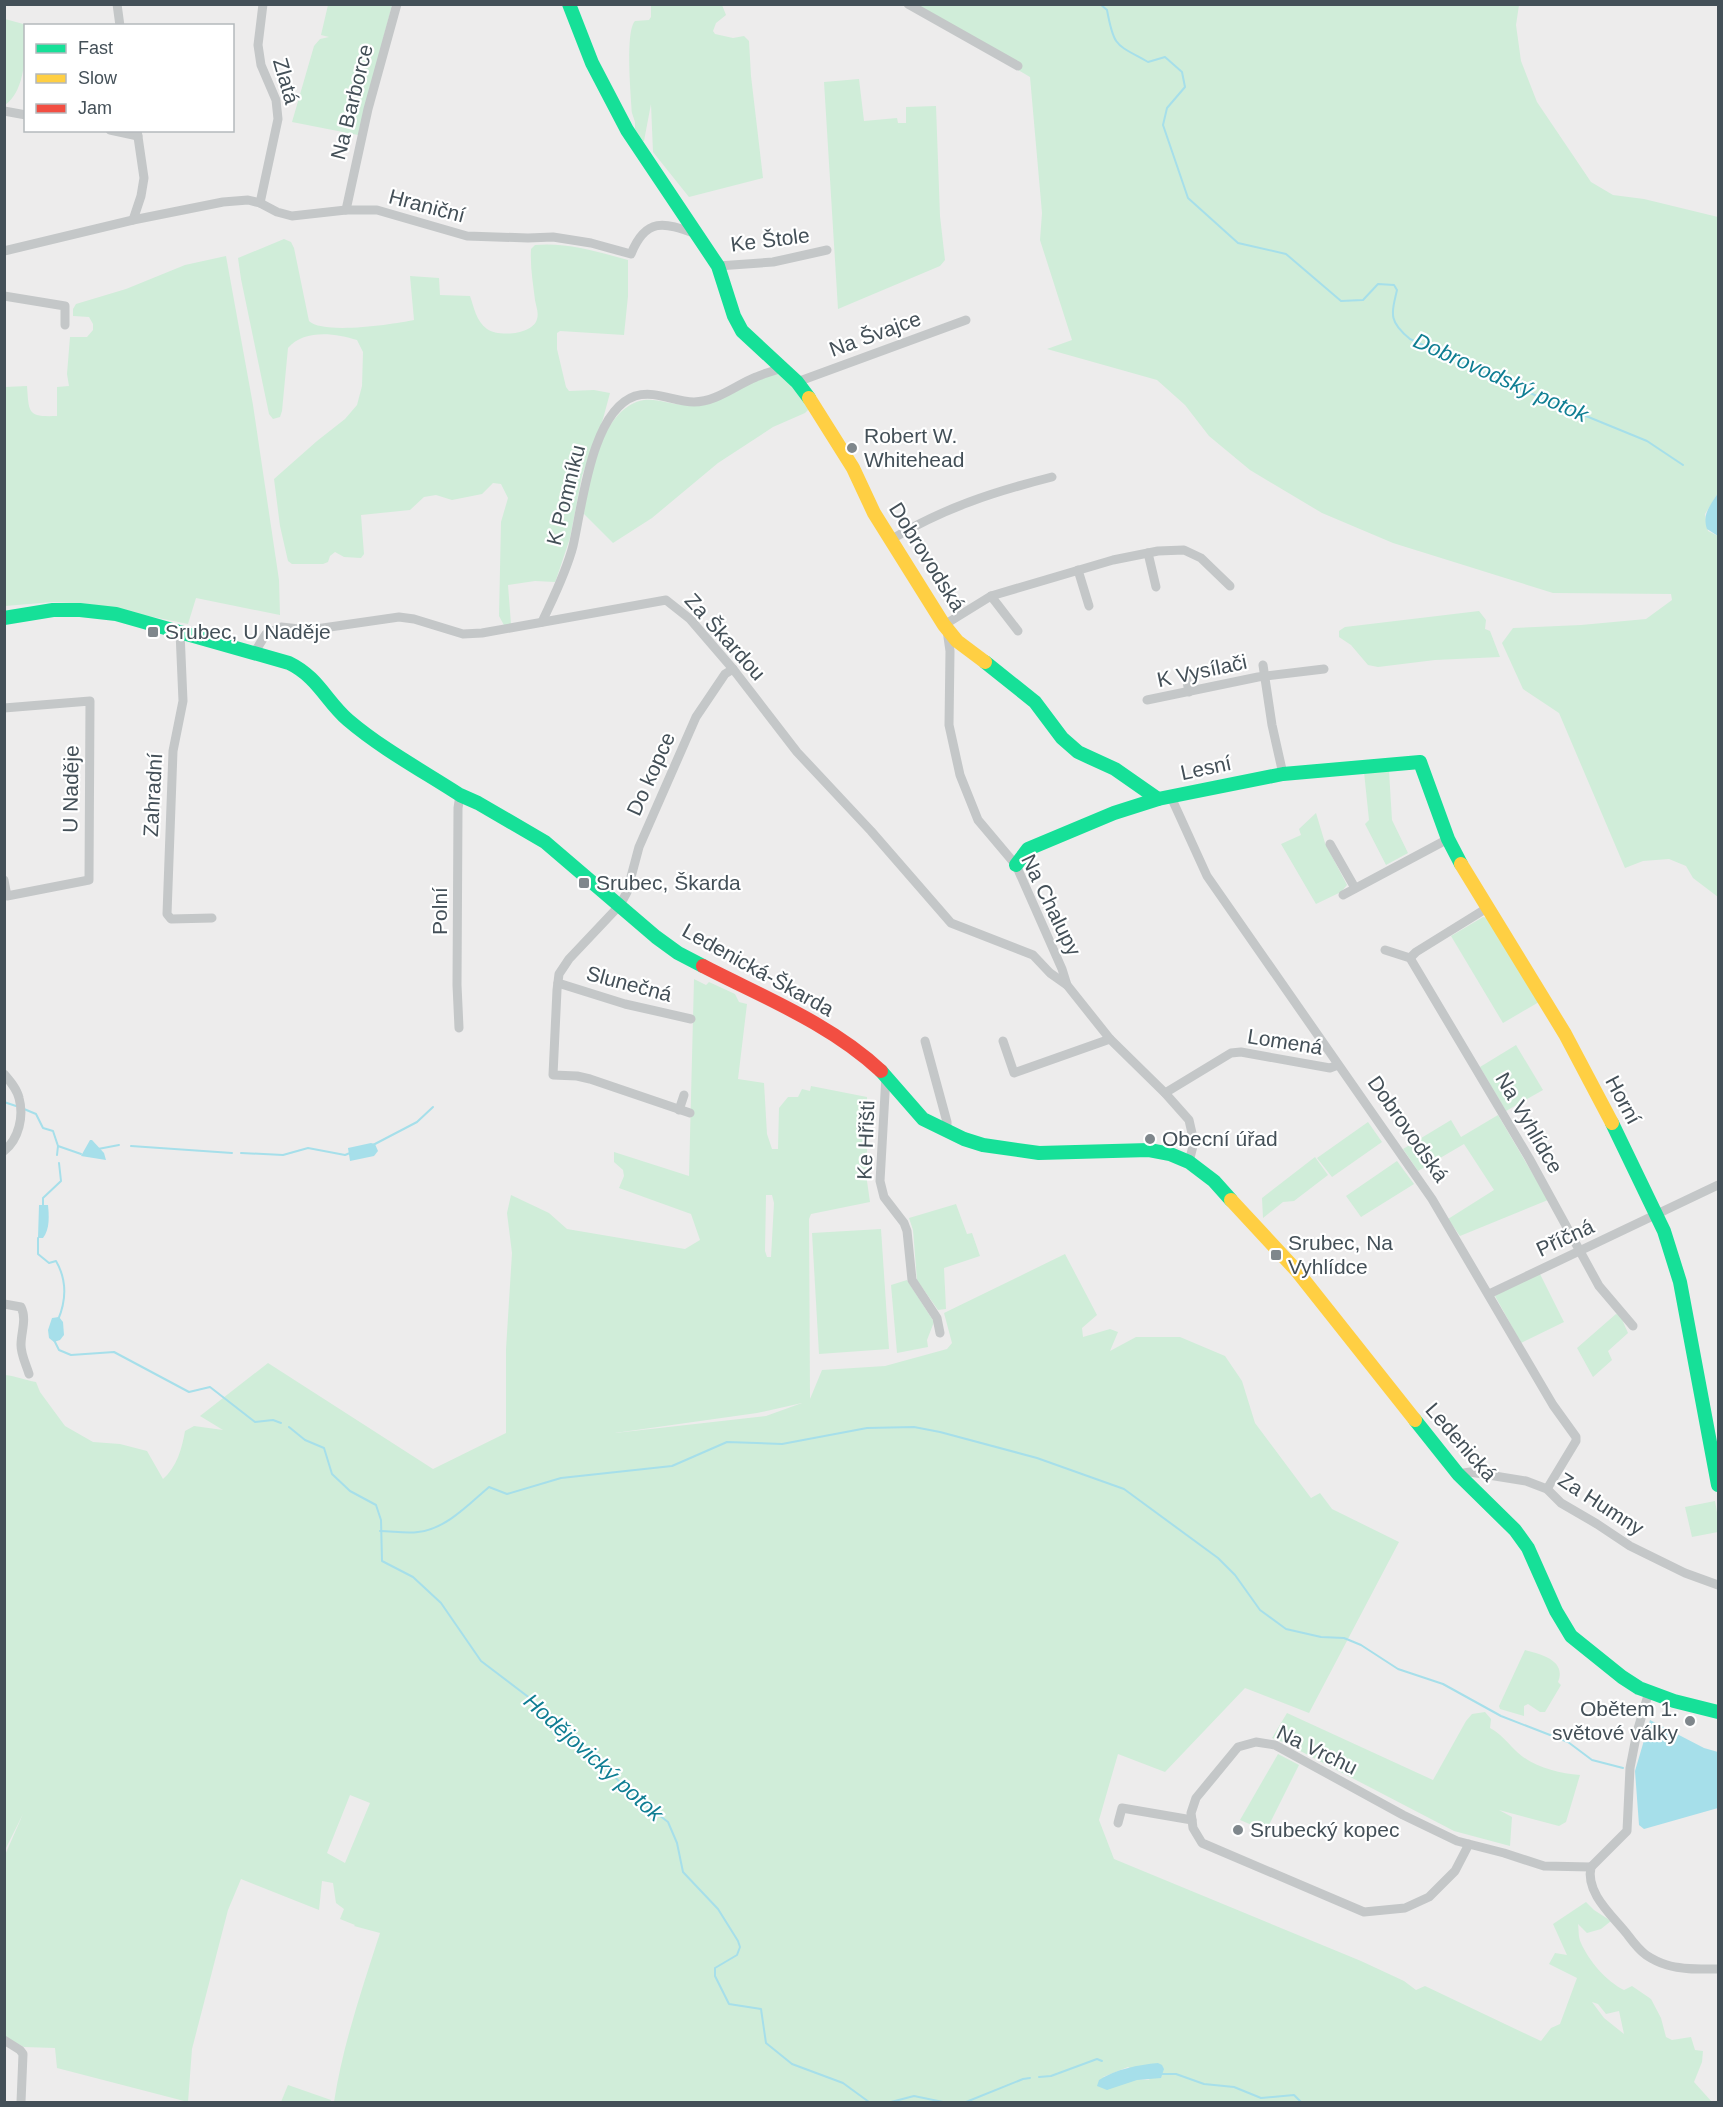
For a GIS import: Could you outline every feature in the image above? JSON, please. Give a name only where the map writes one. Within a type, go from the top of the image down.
[{"type":"street","points":[[117,4],[120,24]]},
{"type":"street","name":"Zlatá","points":[[260,203],[278,119],[276,100],[261,65],[258,45],[263,4]]},
{"type":"street","name":"Na Barborce","points":[[346,210],[368,109],[397,4]]},
{"type":"street","name":"Dobrovodská","points":[[569,4],[592,63],[627,130],[718,266],[734,316],[742,331],[797,382],[829,427],[853,468],[874,513],[946,627],[957,641],[1035,702],[1062,738],[1078,752],[1115,769],[1164,798],[1207,876],[1432,1199],[1553,1405],[1576,1437],[1576,1441],[1547,1489]]},
{"type":"street","points":[[908,4],[1018,66]]},
{"type":"street","points":[[4,111],[24,115]]},
{"type":"street","points":[[133,220],[144,178],[138,133]]},
{"type":"street","name":"Hraniční","points":[[4,251],[133,220],[223,202],[248,200],[292,216],[367,209],[390,213],[467,236],[554,237],[591,243],[631,254],[635,244],[649,229],[661,224],[678,227],[698,235]]},
{"type":"street","name":"Ke Štole","points":[[718,266],[772,261],[827,250]]},
{"type":"street","points":[[4,296],[65,306],[65,325]]},
{"type":"street","name":"Na Švajce","points":[[797,382],[966,320]]},
{"type":"street","name":"K Pomníku","points":[[542,622],[572,548],[586,477],[599,440],[612,416],[626,400],[651,394],[693,402],[715,398],[757,376],[782,368]]},
{"type":"street","points":[[892,539],[948,509],[1014,486],[1052,477]]},
{"type":"street","points":[[946,627],[991,596],[1113,560],[1148,553],[1184,550],[1201,558],[1230,586]]},
{"type":"street","points":[[1148,553],[1156,587]]},
{"type":"street","points":[[1078,570],[1089,606]]},
{"type":"street","points":[[991,596],[1018,631]]},
{"type":"street","name":"Za Škardou","points":[[254,653],[266,634],[281,627],[309,630],[399,617],[414,619],[463,634],[482,633],[666,600],[690,619],[733,669],[797,752],[871,831],[951,923],[1033,955],[1050,973],[1067,985]]},
{"type":"street","name":"Ledenická-Škarda","points":[[4,618],[53,610],[116,614],[290,663],[314,679],[347,719],[460,795],[545,842],[656,937],[684,957],[828,1032],[862,1054],[886,1076],[923,1119],[983,1145],[1023,1152],[1149,1150],[1170,1154],[1189,1162]]},
{"type":"street","name":"Na Chalupy","points":[[946,627],[950,651],[949,725],[960,775],[978,820],[1016,865],[1067,985],[1110,1039],[1166,1093],[1189,1120],[1194,1142],[1189,1162]]},
{"type":"street","name":"Zahradní","points":[[180,632],[183,701],[173,751],[167,914],[171,919],[212,918]]},
{"type":"street","name":"K Vysílači","points":[[1263,665],[1282,774]]},
{"type":"street","name":"Do kopce","points":[[620,905],[627,892],[639,847],[696,717],[725,674],[733,669]]},
{"type":"street","name":"K Vysílači","points":[[1147,700],[1264,677],[1324,669]]},
{"type":"street","points":[[1186,676],[1189,692]]},
{"type":"street","name":"U Naděje","points":[[4,708],[90,701],[88,880],[6,896],[4,880]]},
{"type":"street","name":"Lesní","points":[[1016,865],[1028,849],[1114,813],[1164,798],[1282,774],[1420,762]]},
{"type":"street","name":"Horní","points":[[1420,762],[1448,839],[1487,908],[1565,1034],[1611,1120],[1657,1215],[1680,1282],[1719,1485]]},
{"type":"street","name":"Polní","points":[[459,1028],[457,985],[460,795]]},
{"type":"street","points":[[1343,895],[1448,839]]},
{"type":"street","points":[[1330,844],[1355,888]]},
{"type":"street","name":"Slunečná","points":[[620,905],[568,959],[560,974],[548,1075],[584,1078],[690,1113]]},
{"type":"street","points":[[1384,950],[1410,958],[1416,951],[1487,908]]},
{"type":"street","name":"Na Vyhlídce","points":[[1410,958],[1529,1158],[1599,1286],[1633,1326]]},
{"type":"street","name":"Slunečná","points":[[558,983],[625,1004],[691,1018]]},
{"type":"street","points":[[1004,1041],[1014,1073],[1110,1039]]},
{"type":"street","points":[[925,1041],[947,1122],[947,1131]]},
{"type":"street","name":"Lomená","points":[[1166,1093],[1230,1053],[1241,1052],[1330,1068],[1338,1065]]},
{"type":"street","points":[[4,1074],[20,1098],[18,1131],[8,1148]]},
{"type":"street","name":"Ke Hřišti","points":[[886,1076],[880,1181],[884,1197],[904,1223],[907,1231],[912,1280],[937,1318],[940,1333]]},
{"type":"street","points":[[680,1110],[684,1095]]},
{"type":"street","name":"Ledenická","points":[[1189,1162],[1214,1181],[1296,1270],[1458,1474],[1505,1519],[1528,1548],[1556,1611],[1571,1636],[1622,1677],[1649,1692],[1686,1705],[1719,1712]]},
{"type":"street","name":"Příčná","points":[[1489,1294],[1719,1185]]},
{"type":"street","points":[[4,1304],[21,1307],[24,1314],[21,1347],[29,1374]]},
{"type":"street","name":"Za Humny","points":[[1458,1474],[1470,1472],[1526,1481],[1547,1489],[1561,1503],[1630,1546],[1685,1573],[1719,1585]]},
{"type":"street","points":[[1649,1692],[1637,1732],[1630,1768],[1627,1831],[1591,1867],[1589,1874],[1593,1888],[1613,1919],[1627,1933],[1635,1946],[1647,1956],[1668,1966],[1719,1969]]},
{"type":"street","name":"Na Vrchu","points":[[1192,1820],[1191,1813],[1197,1798],[1238,1747],[1256,1742],[1275,1745],[1403,1815],[1457,1841],[1544,1866],[1591,1867]]},
{"type":"street","points":[[1118,1823],[1122,1808],[1192,1820],[1193,1828],[1202,1843],[1364,1912],[1405,1908],[1429,1897],[1455,1871],[1469,1844]]},
{"type":"street","points":[[4,2040],[23,2054],[21,2103]]},
{"type":"green space","points":[[328,5],[392,5],[358,135],[292,122],[314,46],[320,39],[329,37],[321,35]]},
{"type":"green space","points":[[651,5],[722,5],[726,15],[716,23],[713,31],[715,34],[733,38],[744,36],[749,41],[763,178],[689,197],[653,152],[651,104],[644,141],[635,129],[630,79],[630,37],[635,21],[649,20],[651,17]]},
{"type":"green space","points":[[909,5],[1519,5],[1516,25],[1521,61],[1537,102],[1591,182],[1613,195],[1644,199],[1718,217],[1718,493],[1705,514],[1708,531],[1718,536],[1718,897],[1693,878],[1686,866],[1669,859],[1643,861],[1625,868],[1559,713],[1523,689],[1502,643],[1513,628],[1646,619],[1672,600],[1671,594],[1553,593],[1393,543],[1322,513],[1250,470],[1209,436],[1185,405],[1157,380],[1047,349],[1072,340],[1040,240],[1042,213],[1030,77]]},
{"type":"green space","points":[[5,19],[24,24],[24,64],[17,90],[5,105]]},
{"type":"green space","points":[[859,79],[864,121],[897,118],[898,123],[906,123],[906,107],[936,106],[940,216],[945,260],[940,266],[838,309],[824,82]]},
{"type":"green space","points":[[284,239],[291,242],[294,248],[309,321],[317,325],[343,328],[414,320],[410,276],[439,278],[440,295],[470,296],[483,326],[492,332],[515,333],[529,328],[538,317],[531,262],[531,249],[535,245],[571,246],[628,260],[628,296],[624,335],[560,331],[557,333],[557,349],[569,391],[594,390],[610,393],[582,476],[570,538],[556,580],[555,582],[535,581],[508,585],[511,624],[505,627],[499,616],[501,522],[508,498],[501,484],[493,483],[482,494],[452,500],[436,495],[424,497],[410,510],[361,515],[364,554],[361,558],[344,557],[335,552],[330,556],[328,562],[323,564],[292,564],[288,561],[280,526],[274,479],[345,419],[357,405],[362,386],[363,352],[357,340],[330,334],[311,335],[295,342],[288,348],[280,417],[273,419],[269,414],[238,258]]},
{"type":"green space","points":[[226,256],[253,405],[279,580],[280,615],[196,598],[188,624],[89,604],[53,602],[5,606],[5,387],[27,386],[28,403],[32,412],[40,416],[57,416],[57,387],[69,386],[67,374],[70,337],[87,337],[93,330],[89,317],[73,316],[76,304],[126,289],[185,265]]},
{"type":"green space","points":[[777,373],[785,377],[808,406],[809,409],[805,413],[773,427],[718,463],[652,518],[613,543],[584,514],[593,464],[600,446],[618,415],[630,405],[644,400],[690,404]]},
{"type":"green space","points":[[1479,611],[1486,620],[1485,629],[1490,631],[1500,657],[1435,660],[1378,667],[1368,665],[1351,645],[1339,637],[1339,631],[1345,627]]},
{"type":"green space","points":[[1389,771],[1392,820],[1408,853],[1386,865],[1365,824],[1369,820],[1364,772]]},
{"type":"green space","points":[[1316,813],[1325,843],[1347,885],[1341,892],[1316,904],[1281,844],[1301,835],[1299,829]]},
{"type":"green space","points":[[1483,917],[1488,918],[1539,1002],[1503,1023],[1451,936]]},
{"type":"green space","points":[[694,979],[706,985],[709,982],[735,994],[739,1002],[747,1004],[738,1079],[764,1083],[767,1134],[772,1149],[778,1149],[779,1108],[788,1097],[798,1097],[802,1089],[810,1091],[811,1086],[867,1097],[867,1181],[870,1202],[811,1214],[809,1219],[810,1399],[822,1370],[885,1366],[947,1349],[952,1343],[944,1313],[1065,1254],[1097,1315],[1082,1328],[1083,1337],[1110,1329],[1118,1332],[1110,1351],[1136,1337],[1180,1337],[1225,1356],[1242,1381],[1255,1423],[1311,1498],[1320,1493],[1332,1509],[1399,1542],[1309,1713],[1245,1688],[1165,1772],[1118,1754],[1099,1820],[1114,1859],[1361,1961],[1404,1981],[1416,1990],[1425,1986],[1541,2041],[1551,2028],[1560,2024],[1577,1978],[1549,1964],[1555,1953],[1567,1955],[1553,1924],[1586,1902],[1611,1921],[1601,1929],[1587,1933],[1578,1924],[1580,1941],[1589,1957],[1599,1970],[1617,1986],[1624,1990],[1632,1986],[1651,1999],[1661,2018],[1666,2037],[1672,2040],[1691,2037],[1695,2050],[1703,2051],[1702,2062],[1694,2082],[1712,2102],[334,2102],[348,2038],[380,1933],[354,1926],[340,1919],[344,1909],[336,1903],[333,1883],[322,1881],[319,1910],[241,1879],[228,1910],[192,2049],[188,2102],[57,2068],[55,2048],[24,2047],[5,2037],[5,1855],[23,1814],[5,1850],[5,1375],[36,1382],[40,1392],[65,1426],[93,1442],[120,1444],[147,1451],[163,1479],[175,1463],[185,1431],[194,1426],[223,1430],[200,1416],[268,1363],[433,1469],[506,1433],[506,1349],[512,1253],[507,1213],[511,1195],[549,1213],[567,1229],[685,1249],[700,1240],[691,1214],[619,1188],[624,1176],[623,1170],[614,1162],[614,1152],[689,1176]],"holes":[[[766,1195],[772,1195],[774,1203],[771,1257],[767,1257],[765,1251]],[[802,1403],[766,1416],[615,1433],[757,1413]],[[350,1795],[370,1803],[345,1863],[327,1853]],[[1592,2002],[1598,2004],[1606,2014],[1619,2011],[1624,2034],[1604,2018]],[[1128,2067],[1150,2080],[1103,2077]]]},
{"type":"green space","points":[[1516,1045],[1543,1090],[1506,1111],[1480,1067]]},
{"type":"green space","points":[[1498,1115],[1548,1200],[1460,1236],[1448,1219],[1494,1190],[1464,1144],[1418,1171],[1403,1149],[1451,1120],[1461,1137]]},
{"type":"green space","points":[[1368,1122],[1382,1142],[1332,1177],[1317,1158]]},
{"type":"green space","points":[[1315,1157],[1328,1175],[1294,1201],[1283,1202],[1263,1218],[1262,1198]]},
{"type":"green space","points":[[1397,1161],[1414,1184],[1361,1217],[1346,1196]]},
{"type":"green space","points":[[956,1204],[967,1234],[972,1233],[980,1256],[944,1268],[946,1309],[938,1310],[917,1280],[913,1230],[909,1218]]},
{"type":"green space","points":[[881,1229],[889,1349],[819,1354],[812,1233]]},
{"type":"green space","points":[[1539,1272],[1564,1322],[1521,1343],[1495,1296]]},
{"type":"green space","points":[[907,1280],[934,1322],[927,1340],[928,1347],[897,1353],[891,1285]]},
{"type":"green space","points":[[1616,1314],[1620,1315],[1628,1333],[1608,1351],[1612,1360],[1593,1377],[1577,1348]]},
{"type":"green space","points":[[1715,1501],[1718,1532],[1692,1537],[1685,1507]]},
{"type":"green space","points":[[1525,1650],[1544,1656],[1555,1663],[1559,1668],[1558,1682],[1561,1685],[1545,1712],[1540,1712],[1528,1704],[1524,1706],[1524,1716],[1500,1709],[1499,1706]]},
{"type":"green space","points":[[1485,1712],[1491,1719],[1490,1728],[1529,1761],[1554,1771],[1580,1775],[1566,1822],[1559,1826],[1499,1810],[1512,1817],[1510,1846],[1454,1831],[1272,1738],[1287,1713],[1433,1780],[1466,1721],[1472,1714]]},
{"type":"green space","points":[[1278,1754],[1299,1765],[1266,1831],[1240,1820]]},
{"type":"green space","points":[[288,2085],[331,2100],[330,2102],[281,2102]]},
{"type":"water","points":[[1718,493],[1718,536],[1707,529],[1705,519]]},
{"type":"water","points":[[90,1140],[104,1153],[106,1160],[81,1156]]},
{"type":"water","points":[[375,1144],[378,1151],[374,1156],[350,1161],[348,1148]]},
{"type":"water","points":[[39,1205],[48,1205],[48,1227],[43,1238],[38,1238]]},
{"type":"water","points":[[59,1317],[63,1322],[64,1335],[60,1340],[54,1342],[49,1338],[48,1330],[52,1318]]},
{"type":"water","points":[[1650,1720],[1704,1748],[1718,1752],[1718,1808],[1644,1829],[1639,1825],[1635,1771]]},
{"type":"water","points":[[1158,2063],[1164,2069],[1161,2078],[1137,2080],[1107,2090],[1097,2086],[1099,2080],[1120,2070]]},
{"type":"waterway","name":"Dobrovodský potok","points":[[1100,4],[1107,10],[1112,32],[1118,44],[1148,62],[1165,57],[1182,72],[1185,87],[1167,108],[1163,125],[1188,198],[1238,243],[1286,254],[1341,301],[1363,300],[1378,284],[1394,285],[1397,290],[1393,318],[1398,328],[1410,339],[1515,387],[1647,441],[1683,465]]},
{"type":"waterway","name":"Hodějovický potok","points":[[4,1102],[16,1106]]},
{"type":"waterway","points":[[373,1145],[417,1122],[433,1107]]},
{"type":"waterway","name":"Hodějovický potok","points":[[24,1109],[36,1114],[43,1128],[53,1131],[58,1146],[57,1155]]},
{"type":"waterway","points":[[98,1149],[119,1145]]},
{"type":"waterway","points":[[58,1146],[81,1154]]},
{"type":"waterway","points":[[131,1146],[232,1153]]},
{"type":"waterway","points":[[241,1153],[283,1155],[308,1148],[345,1155],[350,1153]]},
{"type":"waterway","name":"Hodějovický potok","points":[[43,1206],[43,1198],[61,1181],[59,1163]]},
{"type":"waterway","name":"Hodějovický potok","points":[[38,1238],[38,1254],[49,1263],[56,1261],[64,1283],[63,1305],[58,1320]]},
{"type":"waterway","name":"Hodějovický potok","points":[[54,1340],[59,1350],[71,1355],[114,1352],[189,1392],[210,1387],[255,1422],[273,1420],[281,1423]]},
{"type":"waterway","name":"Hodějovický potok","points":[[289,1427],[305,1440],[324,1448],[332,1474],[350,1491],[376,1505],[381,1520],[382,1561],[413,1577],[441,1603],[481,1661],[552,1715],[633,1795],[668,1822],[677,1843],[683,1872],[718,1909],[738,1941],[740,1947],[737,1955],[715,1968],[715,1976],[729,2004],[761,2009],[766,2043],[792,2064],[843,2083],[869,2102]]},
{"type":"waterway","points":[[380,1531],[413,1533],[438,1526],[456,1515],[489,1487],[507,1494],[561,1478],[672,1466],[727,1442],[782,1444],[867,1428],[914,1427],[1037,1458],[1124,1489],[1218,1558],[1235,1575],[1260,1610],[1286,1629],[1321,1637],[1344,1638],[1361,1645],[1398,1669],[1443,1684],[1501,1716],[1568,1742],[1592,1760],[1623,1768]]},
{"type":"waterway","name":"Hodějovický potok","points":[[1039,2077],[1051,2076],[1097,2059],[1102,2061]]},
{"type":"waterway","name":"Hodějovický potok","points":[[1161,2074],[1176,2074],[1204,2084],[1234,2087],[1261,2098],[1294,2095],[1301,2102]]},
{"type":"waterway","name":"Hodějovický potok","points":[[966,2102],[1030,2078]]},
{"type":"waterway","name":"Hodějovický potok","points":[[891,2102],[914,2096],[943,2102]]},
{"type":"traffic: fast","points":[[569,4],[592,63],[627,130],[718,266],[734,316],[742,331],[797,382],[809,398]]},
{"type":"traffic: fast","points":[[4,618],[53,610],[116,614],[289,663],[315,682],[340,713],[375,741],[460,795],[545,842],[656,937],[678,953],[703,966]]},
{"type":"traffic: fast","points":[[985,662],[1035,702],[1062,738],[1078,752],[1115,769],[1158,799]]},
{"type":"traffic: fast","points":[[1016,865],[1028,849],[1114,813],[1158,799],[1283,774],[1420,762],[1448,839],[1461,864]]},
{"type":"traffic: fast","points":[[881,1071],[923,1119],[964,1139],[983,1145],[1039,1153],[1149,1150],[1170,1154],[1189,1162],[1214,1181],[1231,1200]]},
{"type":"traffic: fast","points":[[1612,1123],[1664,1231],[1680,1282],[1718,1485]]},
{"type":"traffic: fast","points":[[1415,1420],[1458,1474],[1515,1530],[1528,1548],[1556,1611],[1571,1636],[1639,1688],[1674,1701],[1718,1712]]},
{"type":"traffic: slow","points":[[809,398],[853,468],[874,513],[944,625],[957,641],[985,662]]},
{"type":"traffic: slow","points":[[1461,864],[1565,1034],[1612,1123]]},
{"type":"traffic: slow","points":[[1231,1200],[1296,1270],[1415,1420]]},
{"type":"traffic: jam","points":[[703,966],[819,1025],[841,1039],[881,1071]]},
{"type":"place","name":"Robert W. Whitehead","points":[[852,448]]},
{"type":"place","name":"Srubec, U Naděje","points":[[153,632]]},
{"type":"place","name":"Srubec, Škarda","points":[[584,883]]},
{"type":"place","name":"Obecní úřad","points":[[1150,1139]]},
{"type":"place","name":"Srubec, Na Vyhlídce","points":[[1276,1255]]},
{"type":"place","name":"Obětem 1. světové války","points":[[1690,1721]]},
{"type":"place","name":"Srubecký kopec","points":[[1238,1830]]}]
